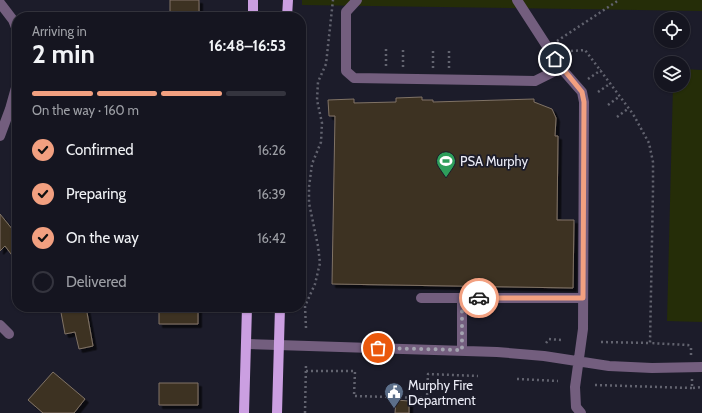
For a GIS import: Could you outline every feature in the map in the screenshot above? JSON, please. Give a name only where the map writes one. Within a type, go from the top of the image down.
[{"type":"main road","points":[[253,0],[253,12]]},
{"type":"main road","points":[[287,12],[288,0]]},
{"type":"main road","points":[[244,413],[247,312]]},
{"type":"main road","points":[[277,413],[280,312]]},
{"type":"street","points":[[357,0],[346,12],[346,71],[354,78],[536,81],[561,68]]},
{"type":"street","points":[[517,0],[561,68],[579,88],[584,102],[583,298],[582,329],[575,387],[576,406],[581,413]]},
{"type":"street","points":[[0,3],[12,19]]},
{"type":"street","points":[[0,136],[12,102]]},
{"type":"street","points":[[421,298],[583,298]]},
{"type":"street","points":[[462,298],[462,350]]},
{"type":"street","points":[[0,325],[9,334]]},
{"type":"street","points":[[247,344],[462,350],[544,356],[609,366],[702,367]]},
{"type":"path","points":[[306,302],[315,284],[320,263],[309,202],[309,187],[312,164],[321,142],[322,123],[317,100],[318,82],[326,64],[333,0]]},
{"type":"path","points":[[548,47],[619,0]]},
{"type":"path","points":[[386,49],[386,68]]},
{"type":"path","points":[[402,68],[403,49]]},
{"type":"path","points":[[571,51],[585,50],[629,108],[643,129],[649,144],[653,162],[650,343]]},
{"type":"path","points":[[433,51],[433,69]]},
{"type":"path","points":[[449,51],[449,69]]},
{"type":"path","points":[[588,79],[601,70]]},
{"type":"path","points":[[598,92],[611,83]]},
{"type":"path","points":[[608,105],[620,96]]},
{"type":"path","points":[[617,117],[629,108]]},
{"type":"path","points":[[305,312],[306,328]]},
{"type":"path","points":[[546,342],[549,339],[561,340]]},
{"type":"path","points":[[602,342],[688,345],[691,348],[691,355]]},
{"type":"path","points":[[305,413],[306,363]]},
{"type":"path","points":[[306,371],[355,371],[354,396],[427,398],[428,374],[478,376]]},
{"type":"path","points":[[517,379],[558,381]]},
{"type":"path","points":[[692,379],[692,388]]},
{"type":"path","points":[[595,384],[692,388],[702,387]]},
{"type":"green space","points":[[302,0],[702,0],[702,11],[302,5]]},
{"type":"green space","points":[[690,69],[702,70],[702,322],[667,321],[673,92],[690,92]]},
{"type":"building","points":[[170,0],[199,0],[199,12],[170,12]]},
{"type":"building","name":"PSA Murphy","points":[[422,97],[422,100],[433,100],[433,102],[534,99],[534,102],[552,109],[556,118],[555,136],[558,136],[557,220],[574,220],[573,288],[332,284],[335,116],[329,116],[328,100],[354,99],[354,103],[396,102],[396,98]]},
{"type":"building","points":[[0,214],[12,229],[12,255],[5,246],[0,251]]},
{"type":"building","points":[[61,312],[87,312],[93,346],[79,349],[75,332],[65,334]]},
{"type":"building","points":[[159,312],[198,312],[198,324],[159,324]]},
{"type":"building","points":[[53,372],[85,399],[74,413],[43,413],[28,400]]},
{"type":"building","points":[[159,383],[198,383],[198,405],[159,405]]},
{"type":"building","points":[[396,400],[409,401],[409,413],[395,413]]},
{"type":"way so far","points":[[378,348],[462,350],[462,298],[479,298]]},
{"type":"place","name":"PSA Murphy","points":[[446,178]]},
{"type":"place","name":"Murphy Fire Department","points":[[394,409]]},
{"type":"route","points":[[479,298],[583,298],[585,235],[584,102],[582,92],[555,59]]}]
